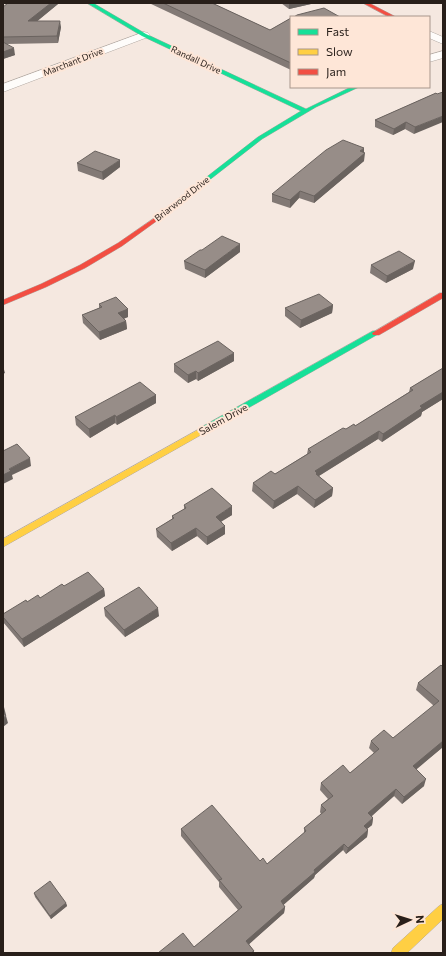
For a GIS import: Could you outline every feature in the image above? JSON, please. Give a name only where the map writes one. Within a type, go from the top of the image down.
[{"type":"street","name":"Randall Drive","points":[[89,3],[144,35],[306,111]]},
{"type":"street","points":[[365,3],[391,16]]},
{"type":"street","points":[[430,34],[443,41]]},
{"type":"street","name":"Marchant Drive","points":[[3,88],[144,35]]},
{"type":"street","points":[[430,59],[443,54]]},
{"type":"street","name":"Briarwood Drive","points":[[3,303],[64,277],[106,254],[183,198],[248,146],[306,111],[354,88]]},
{"type":"street","name":"Salem Drive","points":[[3,543],[443,295]]},
{"type":"street","points":[[398,953],[443,910]]},
{"type":"building","points":[[8,3],[51,3],[28,21],[60,21],[57,36],[3,37],[3,7]]},
{"type":"building","points":[[163,3],[212,3],[270,30],[290,19],[290,63]]},
{"type":"building","points":[[324,8],[338,16],[296,16]]},
{"type":"building","points":[[3,42],[14,48],[3,52]]},
{"type":"building","points":[[443,92],[443,116],[415,127],[406,122],[394,129],[375,120],[436,93]]},
{"type":"building","points":[[343,140],[364,148],[360,151],[365,153],[314,196],[300,191],[290,200],[272,194],[326,150]]},
{"type":"building","points":[[95,151],[120,160],[102,172],[77,163]]},
{"type":"building","points":[[222,236],[240,244],[205,270],[184,261],[202,250]]},
{"type":"building","points":[[399,251],[415,261],[387,276],[371,265]]},
{"type":"building","points":[[319,294],[333,305],[301,320],[285,308]]},
{"type":"building","points":[[116,297],[128,309],[118,313],[126,321],[99,332],[82,315],[102,307],[99,304]]},
{"type":"building","points":[[218,341],[234,353],[198,373],[196,371],[188,375],[174,364]]},
{"type":"building","points":[[443,368],[443,392],[420,406],[422,408],[383,434],[379,431],[315,471],[317,473],[316,474],[333,488],[315,500],[298,486],[274,501],[253,483],[271,471],[275,474],[311,452],[308,449],[343,428],[346,429],[354,424],[355,426],[413,390],[410,388]]},
{"type":"building","points":[[140,382],[156,395],[116,417],[115,415],[89,429],[75,417]]},
{"type":"building","points":[[17,444],[30,458],[9,469],[11,471],[3,475],[3,451]]},
{"type":"building","points":[[212,488],[232,506],[216,517],[225,526],[207,537],[196,528],[171,543],[156,529],[174,518],[172,516],[186,508],[184,505]]},
{"type":"building","points":[[88,572],[104,589],[22,639],[3,617],[3,614],[26,600],[27,602],[38,595],[40,598],[62,584],[64,586]]},
{"type":"building","points":[[139,587],[158,608],[124,630],[104,608]]},
{"type":"building","points":[[443,665],[443,741],[413,766],[426,779],[404,797],[396,789],[368,813],[373,818],[364,826],[368,830],[348,848],[344,844],[314,870],[315,872],[281,901],[285,907],[246,941],[254,951],[251,953],[158,953],[183,933],[194,947],[242,907],[219,880],[222,879],[181,829],[212,805],[260,861],[263,858],[267,864],[306,831],[304,828],[326,810],[321,805],[333,796],[321,783],[343,765],[350,773],[379,749],[371,741],[384,730],[393,738],[439,701],[418,683]]},
{"type":"building","points":[[50,881],[66,903],[50,916],[34,893]]},
{"type":"traffic: fast","points":[[89,3],[144,35],[306,111]]},
{"type":"traffic: fast","points":[[156,219],[260,138],[314,106],[354,88]]},
{"type":"traffic: fast","points":[[203,430],[376,333]]},
{"type":"traffic: slow","points":[[3,543],[203,430]]},
{"type":"traffic: slow","points":[[398,953],[443,910]]},
{"type":"traffic: jam","points":[[365,3],[391,16]]},
{"type":"traffic: jam","points":[[3,303],[44,286],[101,256],[156,219]]},
{"type":"traffic: jam","points":[[376,333],[443,295]]}]
